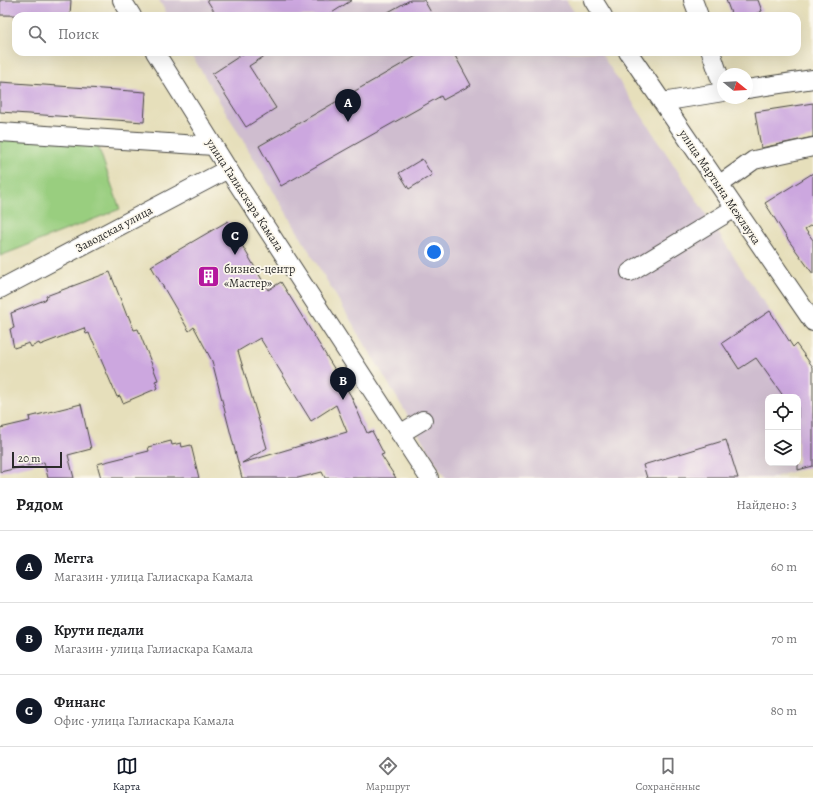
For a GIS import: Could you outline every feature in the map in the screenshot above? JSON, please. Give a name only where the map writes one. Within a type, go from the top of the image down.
[{"type":"street","points":[[122,0],[130,12]]},
{"type":"street","points":[[593,0],[601,12]]},
{"type":"street","points":[[693,0],[698,12]]},
{"type":"street","name":"улица Галиаскара Камала","points":[[157,56],[228,169],[429,478]]},
{"type":"street","name":"улица Мартына Межлаука","points":[[631,56],[813,322]]},
{"type":"street","points":[[712,56],[717,69]]},
{"type":"street","points":[[753,88],[813,79]]},
{"type":"street","points":[[662,102],[717,93]]},
{"type":"street","points":[[0,132],[216,150]]},
{"type":"street","points":[[719,185],[754,160],[813,147]]},
{"type":"street","points":[[200,159],[216,150]]},
{"type":"street","name":"Заводская улица","points":[[0,289],[228,169]]},
{"type":"street","points":[[630,272],[735,208]]},
{"type":"street","points":[[400,434],[423,420]]},
{"type":"shaded area","points":[[159,0],[566,0],[574,12],[166,12]]},
{"type":"shaded area","points":[[192,56],[603,56],[813,378],[813,465],[772,478],[445,478]]},
{"type":"green space","points":[[0,135],[96,140],[120,209],[0,256]]},
{"type":"building","points":[[0,0],[71,0],[70,12],[12,12],[12,15],[0,15]]},
{"type":"building","points":[[207,0],[352,0],[333,12],[214,12]]},
{"type":"building","points":[[410,0],[424,0],[431,12],[388,12]]},
{"type":"building","points":[[726,0],[758,0],[762,11],[760,12],[730,12]]},
{"type":"building","points":[[240,56],[265,56],[249,66],[276,108],[246,127],[212,74]]},
{"type":"building","points":[[416,56],[455,56],[471,85],[443,100],[441,96],[281,186],[259,146]]},
{"type":"building","points":[[0,82],[146,92],[144,122],[0,112]]},
{"type":"building","points":[[813,103],[813,137],[761,148],[755,112]]},
{"type":"building","points":[[422,159],[432,175],[409,189],[399,173]]},
{"type":"building","points":[[813,173],[813,224],[805,229],[813,240],[813,274],[789,241],[765,203]]},
{"type":"building","points":[[228,221],[268,290],[281,282],[351,396],[367,433],[372,431],[384,454],[381,455],[396,478],[325,478],[322,472],[298,478],[242,478],[212,361],[194,327],[189,331],[151,266]],"holes":[[[260,338],[311,421],[336,405],[347,432],[242,463],[267,448],[238,351]]]},
{"type":"building","points":[[110,272],[127,316],[128,315],[134,330],[138,329],[158,380],[155,381],[158,388],[123,403],[120,396],[117,397],[93,341],[89,333],[86,334],[84,328],[40,345],[39,343],[31,347],[29,343],[14,348],[10,329],[14,328],[11,313],[47,299],[46,296]]},
{"type":"building","points":[[770,311],[793,347],[796,344],[813,367],[813,466],[798,470],[798,466],[801,466],[801,394],[782,394],[756,358],[739,369],[722,343]]},
{"type":"building","points":[[81,404],[91,449],[68,455],[74,478],[48,478],[44,462],[0,472],[0,428],[30,421],[29,417]]},
{"type":"building","points":[[726,440],[738,478],[647,478],[643,465]]},
{"type":"building","points":[[171,441],[172,445],[181,443],[182,447],[191,445],[199,478],[101,478],[97,464],[149,451],[148,447]]},
{"type":"place","name":"Мегга","points":[[348,122]]},
{"type":"place","name":"Финанс","points":[[235,255]]},
{"type":"place","name":"бизнес-центр «Мастер»","points":[[208,276]]},
{"type":"place","name":"Крути педали","points":[[343,400]]}]
